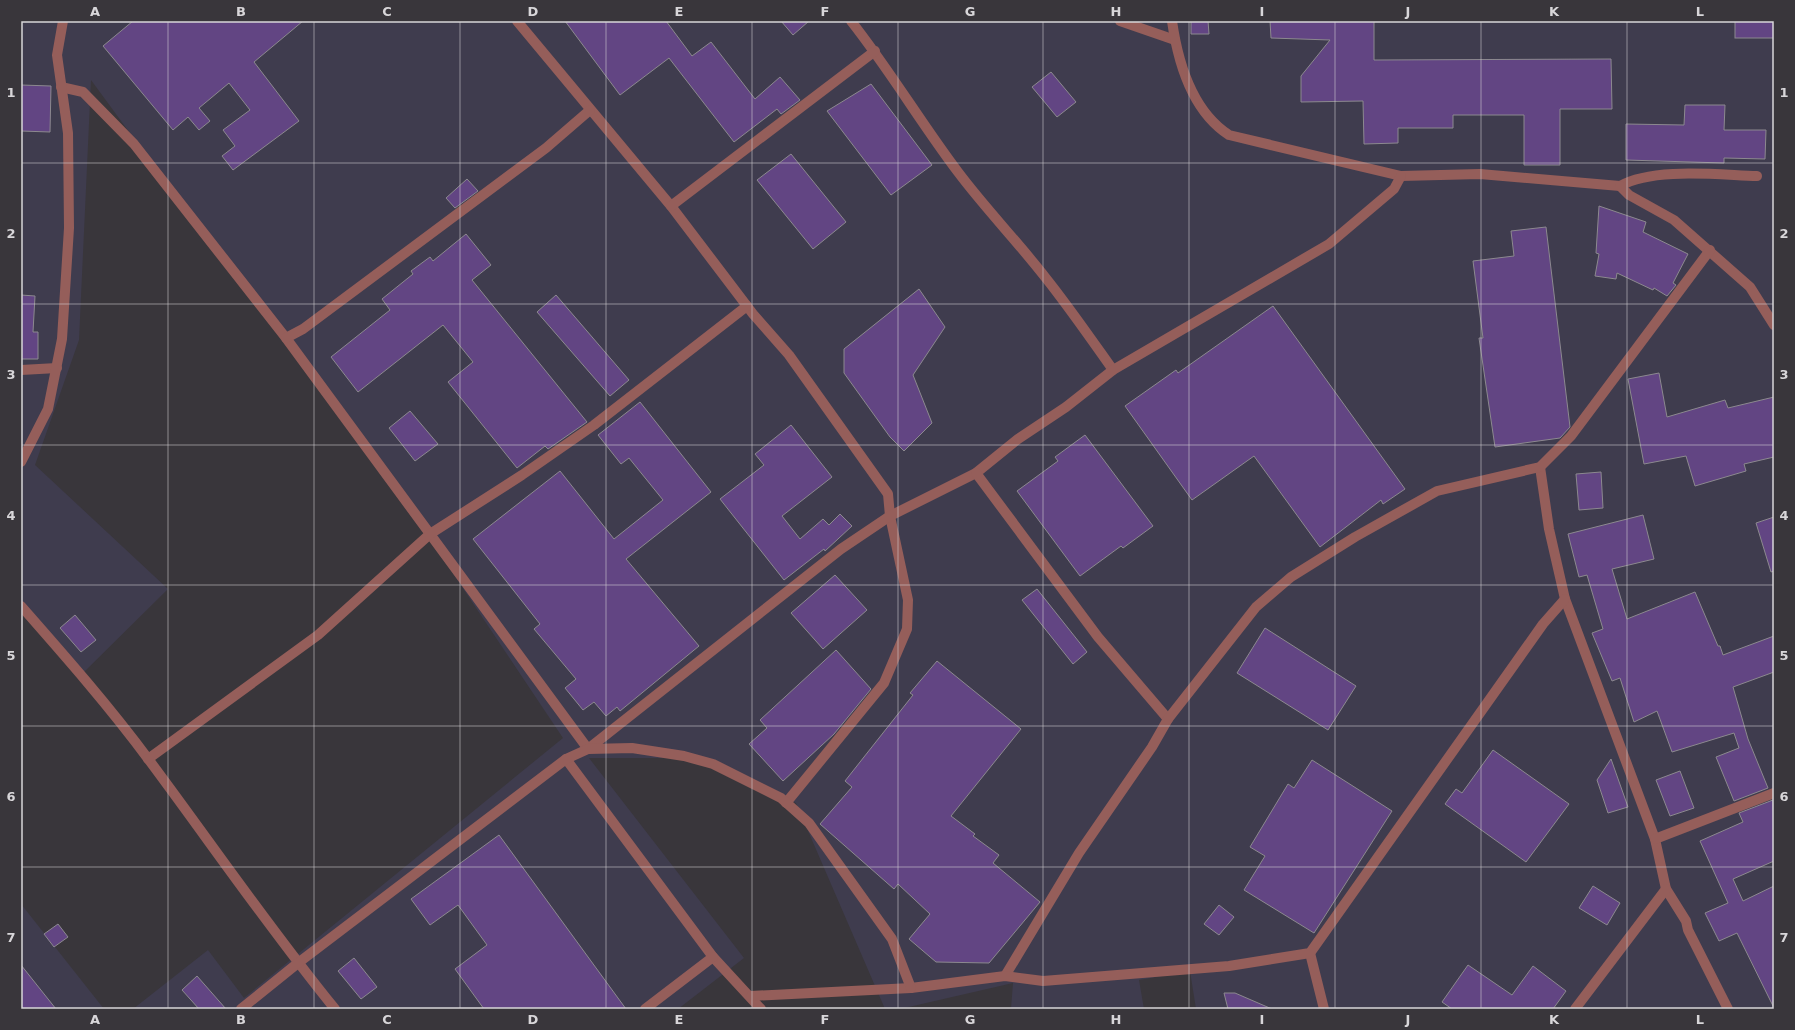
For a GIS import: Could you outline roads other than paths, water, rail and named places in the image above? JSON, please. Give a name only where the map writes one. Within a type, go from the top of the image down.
[{"type":"street","points":[[21,462],[48,409],[62,339],[69,228],[68,133],[57,55],[63,21]]},
{"type":"street","points":[[517,21],[671,206],[747,306],[788,355],[888,494],[890,516],[908,600],[907,629],[884,683],[786,803]]},
{"type":"street","points":[[851,21],[875,51],[911,107],[958,172],[1004,230],[1045,277],[1113,370]]},
{"type":"street","points":[[1120,21],[1175,40]]},
{"type":"street","points":[[1172,21],[1175,40],[1193,97],[1215,126],[1229,135],[1401,176],[1480,174],[1620,186],[1630,180],[1672,174],[1756,176]]},
{"type":"street","points":[[671,206],[875,51]]},
{"type":"street","points":[[61,87],[83,92],[134,144],[286,338],[588,749]]},
{"type":"street","points":[[286,338],[303,329],[546,148],[590,110]]},
{"type":"street","points":[[241,1009],[298,963],[566,759],[588,749],[841,549],[890,516],[976,473],[1018,439],[1066,407],[1113,370],[1329,244],[1394,189],[1401,176]]},
{"type":"street","points":[[1620,186],[1630,195],[1674,220],[1750,286],[1774,326]]},
{"type":"street","points":[[1005,976],[1079,853],[1152,747],[1168,719],[1256,607],[1291,577],[1355,537],[1437,491],[1540,467],[1571,436],[1710,250]]},
{"type":"street","points":[[148,759],[318,635],[430,534],[522,475],[594,425],[747,306]]},
{"type":"street","points":[[21,370],[57,368]]},
{"type":"street","points":[[1540,467],[1549,529],[1565,599],[1655,839],[1666,889],[1686,921],[1688,930],[1728,1009]]},
{"type":"street","points":[[976,473],[1098,637],[1168,719]]},
{"type":"street","points":[[751,996],[911,988],[1005,976],[1043,981],[1229,966],[1310,953],[1543,624],[1565,599]]},
{"type":"street","points":[[21,606],[75,667],[148,759],[250,900],[335,1009]]},
{"type":"street","points":[[588,749],[632,748],[684,756],[713,764],[781,798],[809,822],[892,939],[911,988]]},
{"type":"street","points":[[566,759],[713,957],[751,996],[761,1009]]},
{"type":"street","points":[[1655,839],[1774,793]]},
{"type":"street","points":[[1575,1009],[1666,889]]},
{"type":"street","points":[[1310,953],[1324,1009]]},
{"type":"street","points":[[645,1009],[713,957]]}]
